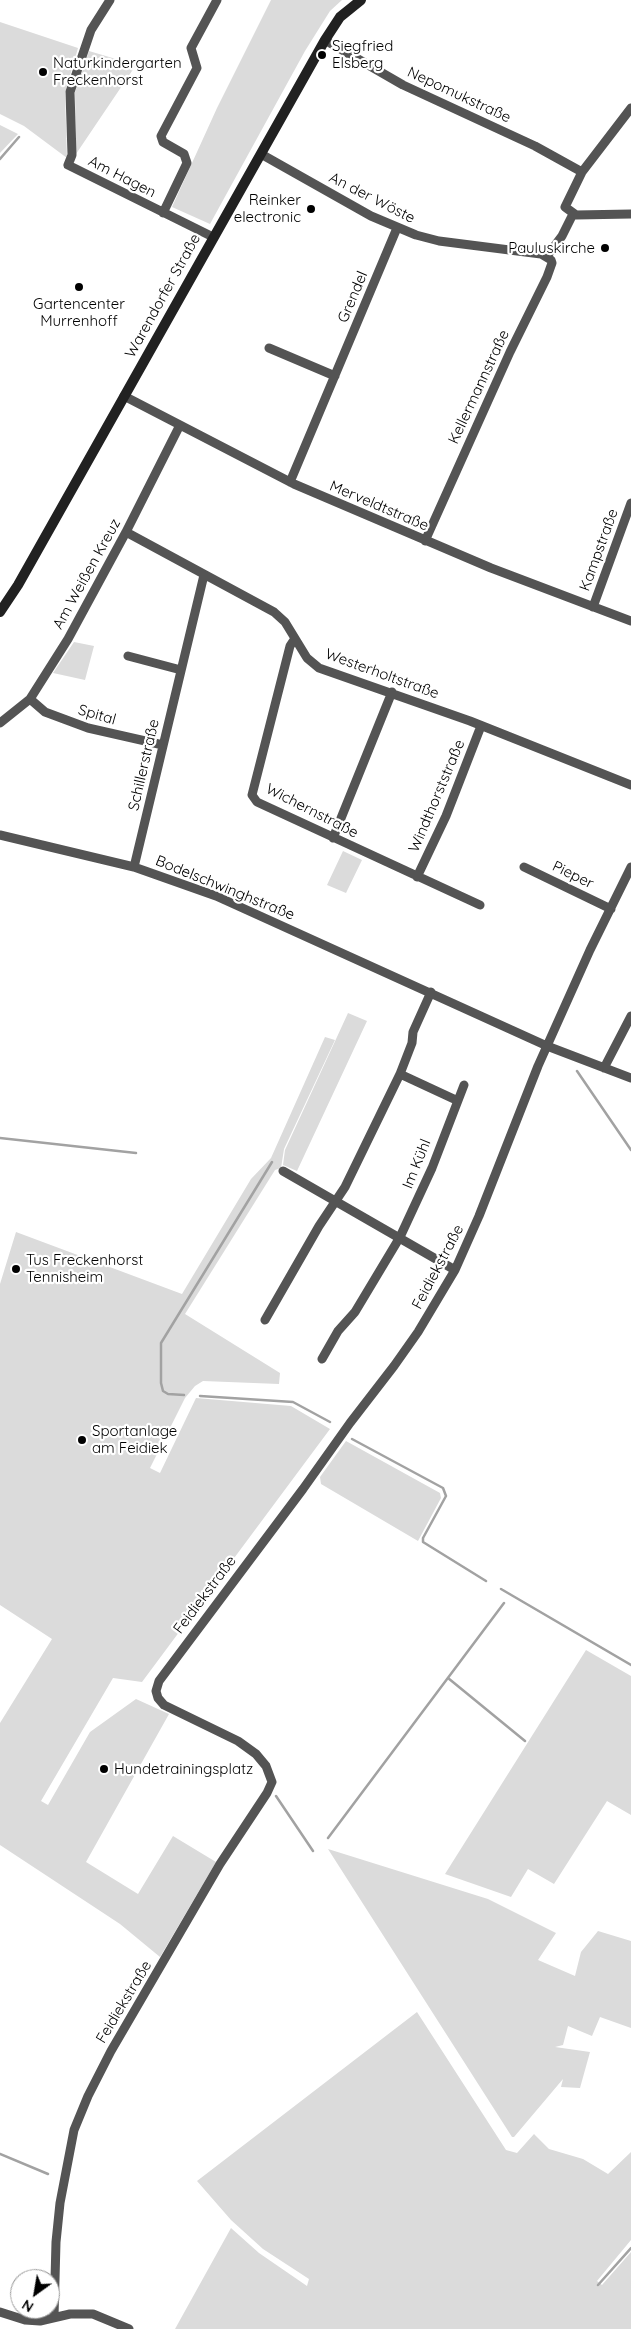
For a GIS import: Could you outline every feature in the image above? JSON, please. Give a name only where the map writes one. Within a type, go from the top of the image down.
[{"type":"main road","name":"Warendorfer Straße","points":[[0,612],[18,585],[325,40],[340,17],[357,1]]},
{"type":"street","name":"Am Hagen","points":[[110,0],[91,30],[70,92],[72,154],[68,165],[213,237]]},
{"type":"street","points":[[164,213],[187,163],[184,154],[163,142],[161,136],[197,68],[191,48],[217,0]]},
{"type":"street","name":"Nepomukstraße","points":[[325,40],[403,85],[535,146],[582,172]]},
{"type":"street","points":[[631,108],[627,120],[582,172],[565,207],[573,214],[631,214]]},
{"type":"street","name":"An der Wöste","points":[[261,154],[371,216],[397,228],[439,240],[547,256]]},
{"type":"street","points":[[547,256],[573,214]]},
{"type":"street","name":"Grendel","points":[[290,482],[397,228]]},
{"type":"street","name":"Kellermannstraße","points":[[425,541],[510,352],[548,277],[552,263],[547,256]]},
{"type":"street","points":[[269,348],[335,376]]},
{"type":"street","name":"Merveldtstraße","points":[[124,396],[290,482],[425,541],[631,621]]},
{"type":"street","name":"Am Weißen Kreuz","points":[[0,723],[30,699],[68,639],[126,532],[180,425]]},
{"type":"street","name":"Kampstraße","points":[[593,607],[631,503]]},
{"type":"street","name":"Westerholtstraße","points":[[126,532],[274,612],[285,622],[294,640],[307,658],[319,668],[392,692],[631,784]]},
{"type":"street","name":"Schillerstraße","points":[[134,867],[204,575]]},
{"type":"street","name":"Wichernstraße","points":[[294,640],[290,646],[252,795],[257,802],[480,906]]},
{"type":"street","points":[[128,656],[181,670]]},
{"type":"street","points":[[333,838],[392,692]]},
{"type":"street","name":"Spital","points":[[30,699],[45,712],[88,728],[163,745]]},
{"type":"street","name":"Windthorststraße","points":[[417,877],[446,816],[482,726]]},
{"type":"street","name":"Bodelschwinghstraße","points":[[0,835],[134,867],[216,896],[547,1046],[631,1078]]},
{"type":"street","name":"Pieper","points":[[524,867],[611,909]]},
{"type":"street","name":"Feidiekstraße","points":[[55,2269],[60,2203],[74,2130],[88,2096],[111,2051],[220,1864],[267,1793],[272,1782],[266,1766],[261,1760],[238,1742],[164,1704],[158,1698],[156,1691],[159,1681],[303,1489],[350,1422],[394,1366],[418,1332],[455,1270],[479,1216],[547,1046],[631,867]]},
{"type":"street","points":[[264,1320],[319,1226],[345,1187],[400,1074],[412,1043],[413,1032],[431,992]]},
{"type":"street","points":[[604,1068],[631,1016]]},
{"type":"street","points":[[400,1074],[456,1100]]},
{"type":"street","name":"Im Kühl","points":[[322,1359],[338,1331],[355,1312],[400,1237],[432,1168],[456,1100],[464,1085]]},
{"type":"street","points":[[284,1171],[455,1270]]},
{"type":"street","points":[[60,2316],[93,2314],[129,2329]]},
{"type":"street","points":[[22,2319],[40,2321],[47,2319]]},
{"type":"shaded area","points":[[271,0],[342,0],[330,11],[305,51],[210,224],[172,207],[217,108]]},
{"type":"shaded area","points":[[0,22],[78,48],[65,93],[67,158],[24,126],[0,114]]},
{"type":"shaded area","points":[[89,51],[136,65],[76,154],[75,92]]},
{"type":"shaded area","points":[[0,125],[18,134],[0,153]]},
{"type":"shaded area","points":[[74,642],[94,646],[85,680],[53,673]]},
{"type":"shaded area","points":[[343,851],[362,860],[346,893],[327,885]]},
{"type":"shaded area","points":[[348,1013],[367,1021],[297,1171],[283,1165],[285,1150]]},
{"type":"shaded area","points":[[325,1037],[335,1040],[284,1149],[281,1168],[275,1170],[185,1314],[280,1373],[279,1384],[203,1381],[195,1386],[185,1398],[150,1468],[160,1473],[196,1398],[291,1406],[330,1429],[142,1682],[113,1678],[41,1801],[48,1805],[90,1732],[136,1699],[169,1714],[86,1862],[138,1894],[173,1836],[216,1862],[160,1957],[120,1924],[0,1845],[0,1723],[52,1639],[0,1605],[0,1284],[16,1232],[182,1294],[251,1179],[271,1158]]},
{"type":"shaded area","points":[[346,1441],[440,1493],[441,1498],[418,1541],[321,1484],[320,1477]]},
{"type":"shaded area","points":[[586,1650],[631,1676],[631,1815],[607,1801],[554,1884],[528,1869],[511,1897],[445,1874]]},
{"type":"shaded area","points":[[328,1849],[488,1899],[556,1933],[538,1960],[575,1976],[581,1952],[598,1931],[631,1941],[631,2028],[600,2017],[592,2036],[568,2026],[563,2045],[555,2047],[590,2052],[580,2088],[561,2087],[563,2079],[514,2137],[512,2137]]},
{"type":"shaded area","points":[[417,2012],[506,2150],[517,2153],[534,2134],[549,2149],[583,2159],[608,2174],[631,2152],[631,2240],[597,2281],[602,2285],[631,2252],[631,2329],[175,2329],[231,2228],[259,2253],[307,2286],[309,2279],[263,2249],[231,2220],[197,2181]]},
{"type":"waterway","points":[[0,159],[19,137]]},
{"type":"waterway","points":[[577,1071],[631,1150]]},
{"type":"waterway","points":[[0,1138],[136,1153]]},
{"type":"waterway","points":[[184,1395],[168,1394],[163,1391],[161,1383],[161,1343],[272,1162]]},
{"type":"waterway","points":[[200,1396],[293,1402],[330,1422]]},
{"type":"waterway","points":[[352,1439],[443,1488],[446,1496],[423,1538],[423,1542],[486,1581]]},
{"type":"waterway","points":[[501,1589],[631,1665]]},
{"type":"waterway","points":[[328,1838],[504,1603]]},
{"type":"waterway","points":[[448,1678],[525,1741]]},
{"type":"waterway","points":[[276,1796],[313,1851]]},
{"type":"waterway","points":[[0,2154],[48,2174]]},
{"type":"waterway","points":[[598,2285],[631,2248]]},
{"type":"place","name":"Siegfried Elsberg","points":[[322,55]]},
{"type":"place","name":"Naturkindergarten Freckenhorst","points":[[43,72]]},
{"type":"place","name":"Reinker electronic","points":[[311,209]]},
{"type":"place","name":"Pauluskirche","points":[[605,248]]},
{"type":"place","name":"Gartencenter Murrenhoff","points":[[79,287]]},
{"type":"place","name":"Tus Freckenhorst Tennisheim","points":[[16,1269]]},
{"type":"place","name":"Sportanlage am Feidiek","points":[[82,1440]]},
{"type":"place","name":"Hundetrainingsplatz","points":[[104,1769]]}]
